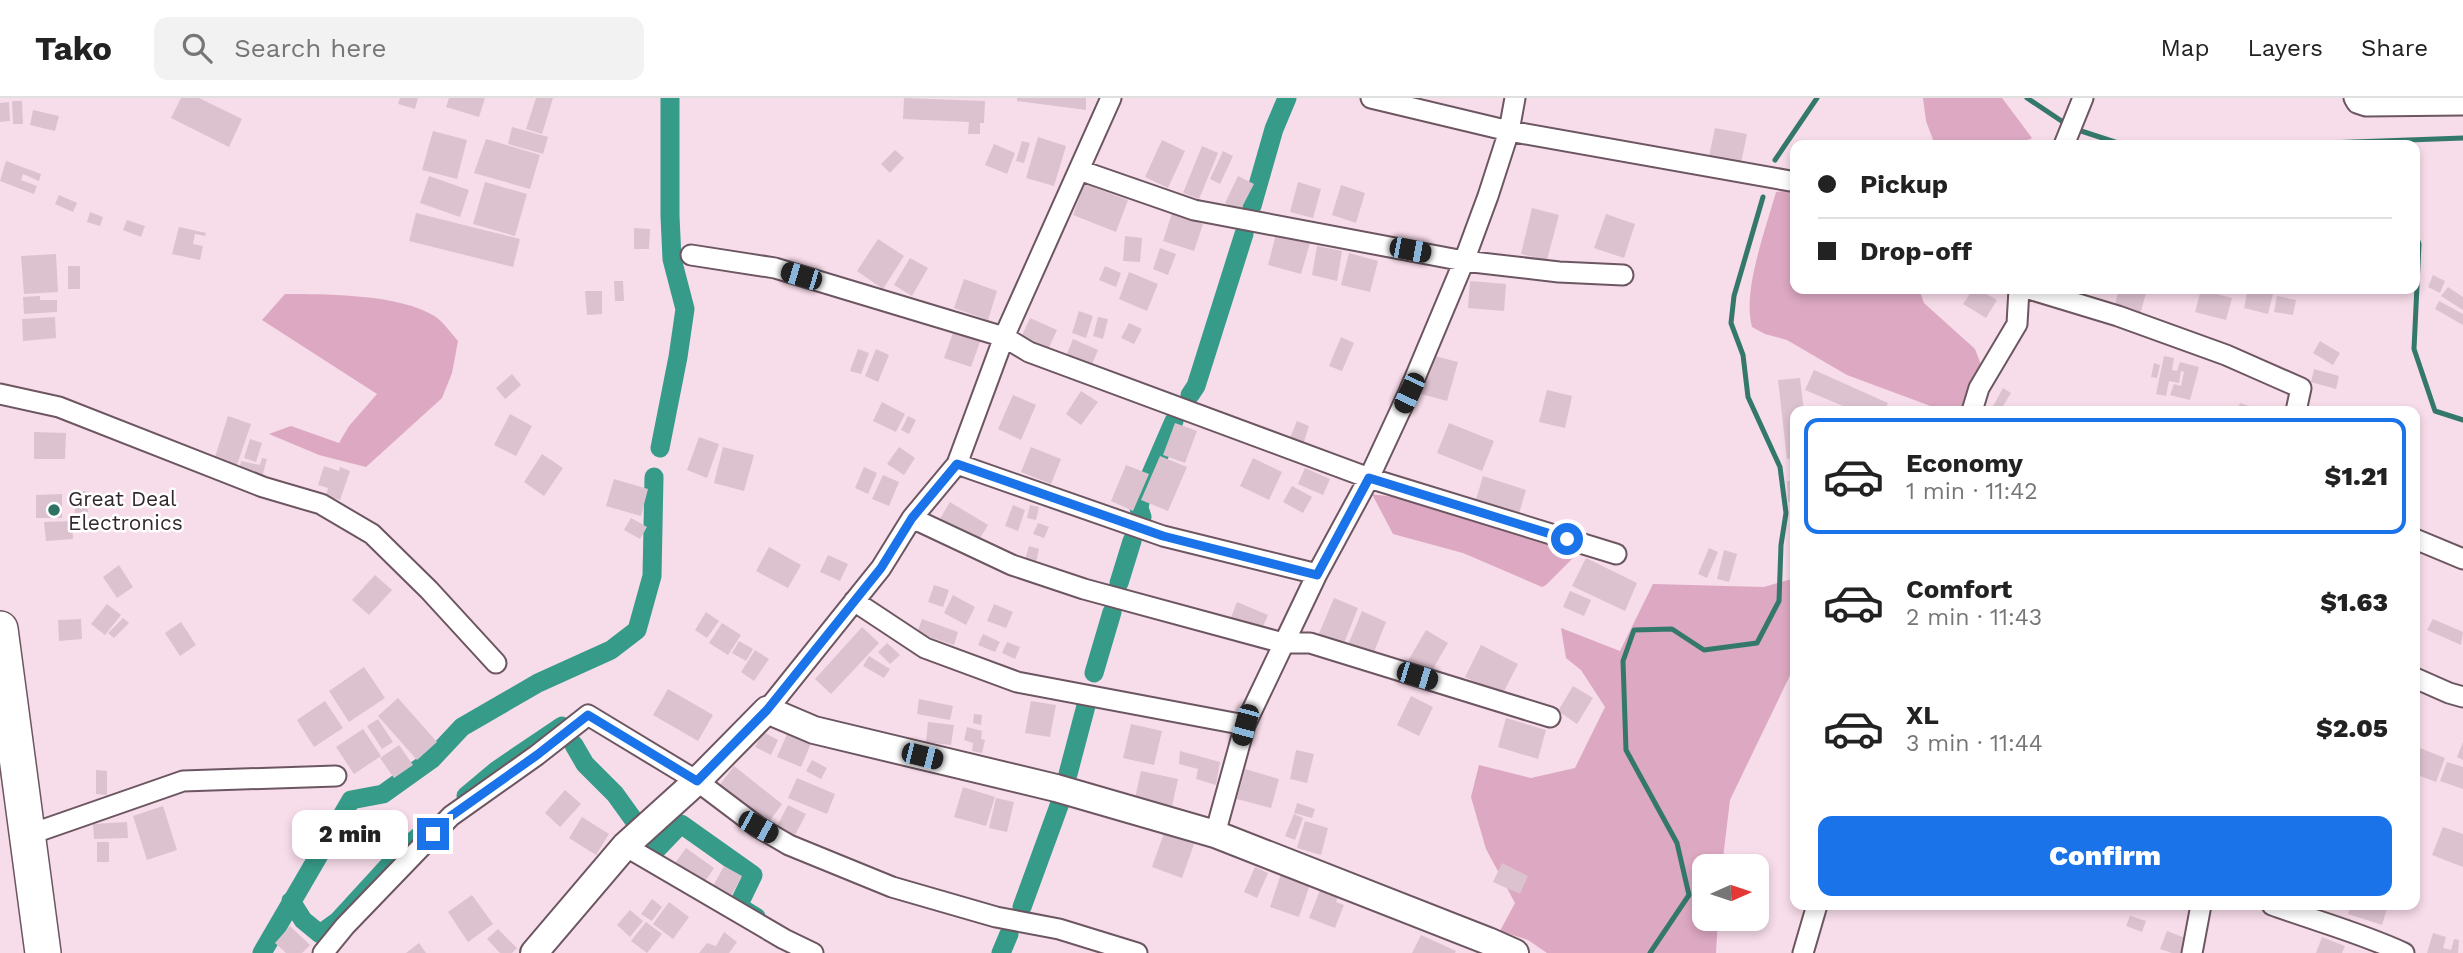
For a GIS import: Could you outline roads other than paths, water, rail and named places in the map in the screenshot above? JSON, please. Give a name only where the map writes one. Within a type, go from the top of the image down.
[{"type":"highway","points":[[0,629],[10,779],[28,835],[44,953]]},
{"type":"street","points":[[534,953],[625,846],[697,781],[767,710],[881,568],[912,518],[957,464],[1004,337],[1111,98]]},
{"type":"street","points":[[1371,98],[1509,131],[1790,181]]},
{"type":"street","points":[[1215,834],[1245,725],[1317,575],[1369,478],[1409,393],[1464,261],[1509,131],[1515,98]]},
{"type":"street","points":[[2066,140],[2083,98]]},
{"type":"street","points":[[2354,98],[2357,103],[2366,106],[2463,105]]},
{"type":"street","points":[[1079,170],[1195,210],[1464,261],[1559,272],[1623,275]]},
{"type":"street","points":[[691,256],[775,268],[1004,337],[1029,352],[1369,478],[1616,554]]},
{"type":"street","points":[[1974,406],[1979,388],[2017,324],[2019,294]]},
{"type":"street","points":[[2045,294],[2118,316],[2226,355],[2301,388],[2297,406]]},
{"type":"street","points":[[0,394],[59,407],[263,487],[321,504],[372,534],[429,590],[496,663]]},
{"type":"street","points":[[957,464],[1163,536],[1317,575]]},
{"type":"street","points":[[912,518],[1012,565],[1084,589],[1283,643],[1310,643],[1550,717]]},
{"type":"street","points":[[2420,541],[2463,559]]},
{"type":"street","points":[[854,601],[925,648],[1017,682],[1245,725]]},
{"type":"street","points":[[2420,680],[2463,697]]},
{"type":"street","points":[[767,710],[814,730],[1056,788],[1215,834],[1487,947],[1515,953]]},
{"type":"street","points":[[323,953],[345,926],[451,816],[588,715],[697,781],[758,827],[789,845],[892,887],[996,917],[1059,929],[1137,953]]},
{"type":"street","points":[[28,835],[184,781],[336,776]]},
{"type":"street","points":[[625,846],[784,939],[813,953]]},
{"type":"street","points":[[1803,953],[1815,910]]},
{"type":"street","points":[[2192,953],[2201,910]]},
{"type":"street","points":[[2286,910],[2367,936],[2404,953]]},
{"type":"waterway","points":[[660,448],[685,309],[672,259],[670,98]]},
{"type":"waterway","points":[[1252,206],[1274,129],[1287,98]]},
{"type":"waterway","points":[[1775,160],[1817,98]]},
{"type":"waterway","points":[[2027,98],[2072,128],[2109,140]]},
{"type":"waterway","points":[[2408,140],[2463,138]]},
{"type":"waterway","points":[[1650,953],[1689,895],[1677,843],[1626,750],[1623,661],[1634,630],[1672,629],[1704,650],[1757,643],[1779,601],[1781,545],[1786,513],[1780,467],[1748,397],[1743,355],[1731,323],[1734,296],[1763,197]]},
{"type":"waterway","points":[[1190,395],[1196,386],[1244,234]]},
{"type":"waterway","points":[[2417,294],[2414,349],[2435,411],[2463,420]]},
{"type":"waterway","points":[[1142,517],[1139,508],[1141,497],[1174,421]]},
{"type":"waterway","points":[[262,953],[351,800],[383,794],[432,759],[462,727],[538,683],[611,650],[637,630],[652,576],[654,477]]},
{"type":"waterway","points":[[1119,583],[1132,541]]},
{"type":"waterway","points":[[1094,673],[1112,612]]},
{"type":"waterway","points":[[1068,774],[1087,702]]},
{"type":"waterway","points":[[466,796],[497,770],[562,726]]},
{"type":"waterway","points":[[574,745],[585,764],[615,794],[633,819]]},
{"type":"waterway","points":[[1022,907],[1060,803]]},
{"type":"waterway","points":[[652,842],[658,848],[681,824],[753,875],[738,906],[756,917]]},
{"type":"waterway","points":[[291,901],[303,920],[320,934],[338,921],[404,849],[432,825]]},
{"type":"waterway","points":[[1001,953],[1009,934]]},
{"type":"place","name":"Great Deal Electronics","points":[[54,510]]}]
